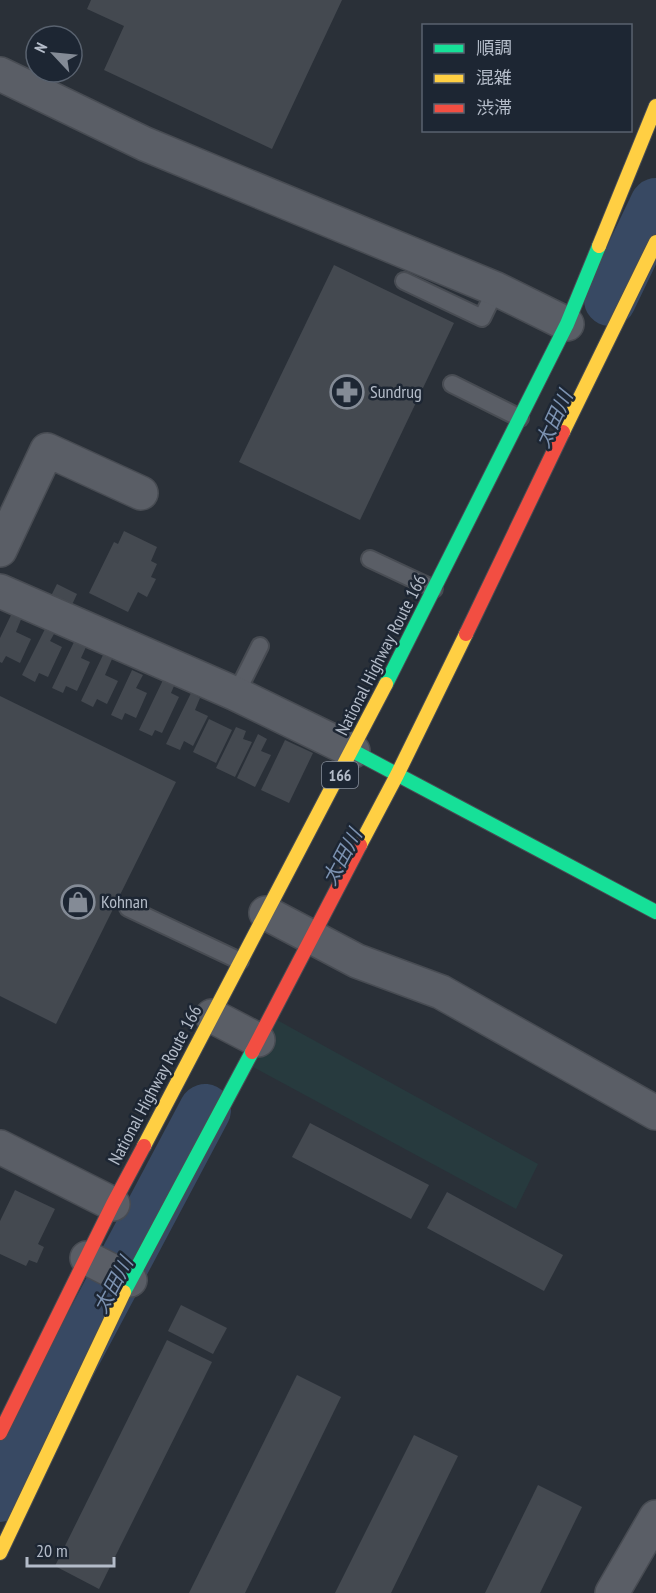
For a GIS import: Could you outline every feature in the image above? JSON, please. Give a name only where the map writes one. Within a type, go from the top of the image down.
[{"type":"main road","name":"National Highway Route 166","points":[[0,1433],[110,1270],[113,1204],[238,1029],[240,961],[294,928],[434,589],[567,324],[638,129],[656,106]]},
{"type":"main road","points":[[0,1553],[110,1270],[183,1185],[238,1029],[294,928],[394,773],[656,242]]},
{"type":"main road","points":[[363,757],[656,912]]},
{"type":"street","points":[[0,75],[145,144],[496,289],[567,324]]},
{"type":"street","points":[[0,550],[47,450],[141,493]]},
{"type":"street","points":[[0,591],[236,694],[363,757]]},
{"type":"street","points":[[294,928],[357,961],[441,992],[656,1113]]},
{"type":"street","points":[[0,1147],[113,1204]]},
{"type":"street","points":[[612,1593],[656,1516]]},
{"type":"lane","points":[[404,281],[482,318],[496,289]]},
{"type":"lane","points":[[452,384],[520,418]]},
{"type":"lane","points":[[370,559],[434,589]]},
{"type":"lane","points":[[236,694],[260,646]]},
{"type":"lane","points":[[128,908],[240,961]]},
{"type":"green space","points":[[277,1020],[538,1164],[516,1209],[253,1067]]},
{"type":"building","points":[[91,0],[342,0],[272,149],[104,70],[124,26],[87,9]]},
{"type":"building","name":"Sundrug","points":[[334,265],[454,323],[360,520],[239,462]]},
{"type":"building","points":[[124,531],[157,547],[151,561],[157,564],[151,577],[156,579],[147,597],[138,592],[128,612],[89,593],[114,542],[118,544]]},
{"type":"building","points":[[57,584],[77,594],[71,607],[50,598]]},
{"type":"building","points":[[12,613],[22,617],[16,632],[31,639],[20,663],[6,656],[2,663],[0,662],[0,638]]},
{"type":"building","points":[[45,629],[54,634],[50,641],[62,647],[48,677],[39,673],[35,682],[22,675]]},
{"type":"building","points":[[74,642],[86,647],[81,658],[90,662],[77,691],[66,686],[63,693],[52,688]]},
{"type":"building","points":[[103,655],[112,659],[105,675],[118,681],[107,704],[97,699],[93,707],[81,701]]},
{"type":"building","points":[[132,670],[143,675],[136,688],[147,693],[136,718],[125,713],[122,720],[111,715]]},
{"type":"building","points":[[163,680],[174,686],[171,693],[179,697],[162,733],[155,730],[152,736],[139,730]]},
{"type":"building","points":[[191,693],[200,698],[195,710],[208,716],[193,746],[184,741],[180,750],[166,744]]},
{"type":"building","points":[[0,696],[176,782],[56,1024],[0,996]]},
{"type":"building","points":[[209,719],[232,730],[216,763],[193,752]]},
{"type":"building","points":[[236,727],[246,731],[243,739],[252,742],[235,777],[216,768]]},
{"type":"building","points":[[258,734],[267,739],[261,751],[271,755],[255,787],[237,778]]},
{"type":"building","points":[[285,740],[313,753],[289,803],[261,790]]},
{"type":"building","points":[[310,1123],[429,1185],[411,1219],[292,1157]]},
{"type":"building","points":[[15,1190],[55,1209],[38,1244],[44,1247],[37,1263],[29,1260],[26,1266],[0,1254],[0,1221]]},
{"type":"building","points":[[447,1192],[563,1255],[544,1291],[427,1228]]},
{"type":"building","points":[[181,1305],[227,1328],[213,1354],[168,1331]]},
{"type":"building","points":[[167,1340],[212,1362],[99,1589],[55,1566]]},
{"type":"building","points":[[297,1375],[341,1397],[245,1593],[189,1593]]},
{"type":"building","points":[[414,1435],[458,1456],[391,1593],[335,1593]]},
{"type":"building","points":[[538,1485],[582,1507],[540,1593],[485,1593]]},
{"type":"waterway","name":"太田川","points":[[610,300],[656,204]]},
{"type":"waterway","name":"太田川","points":[[0,1496],[205,1110]]},
{"type":"traffic: fast","points":[[386,684],[567,324],[599,246]]},
{"type":"traffic: fast","points":[[353,751],[656,912]]},
{"type":"traffic: fast","points":[[124,1292],[252,1052]]},
{"type":"traffic: slow","points":[[599,246],[656,106]]},
{"type":"traffic: slow","points":[[563,432],[656,242]]},
{"type":"traffic: slow","points":[[360,845],[466,634]]},
{"type":"traffic: slow","points":[[144,1146],[386,684]]},
{"type":"traffic: slow","points":[[0,1553],[124,1292]]},
{"type":"traffic: jam","points":[[466,634],[563,432]]},
{"type":"traffic: jam","points":[[252,1052],[360,845]]},
{"type":"traffic: jam","points":[[0,1433],[144,1146]]},
{"type":"place","name":"Sundrug","points":[[347,392]]},
{"type":"place","name":"Kohnan","points":[[78,902]]}]
